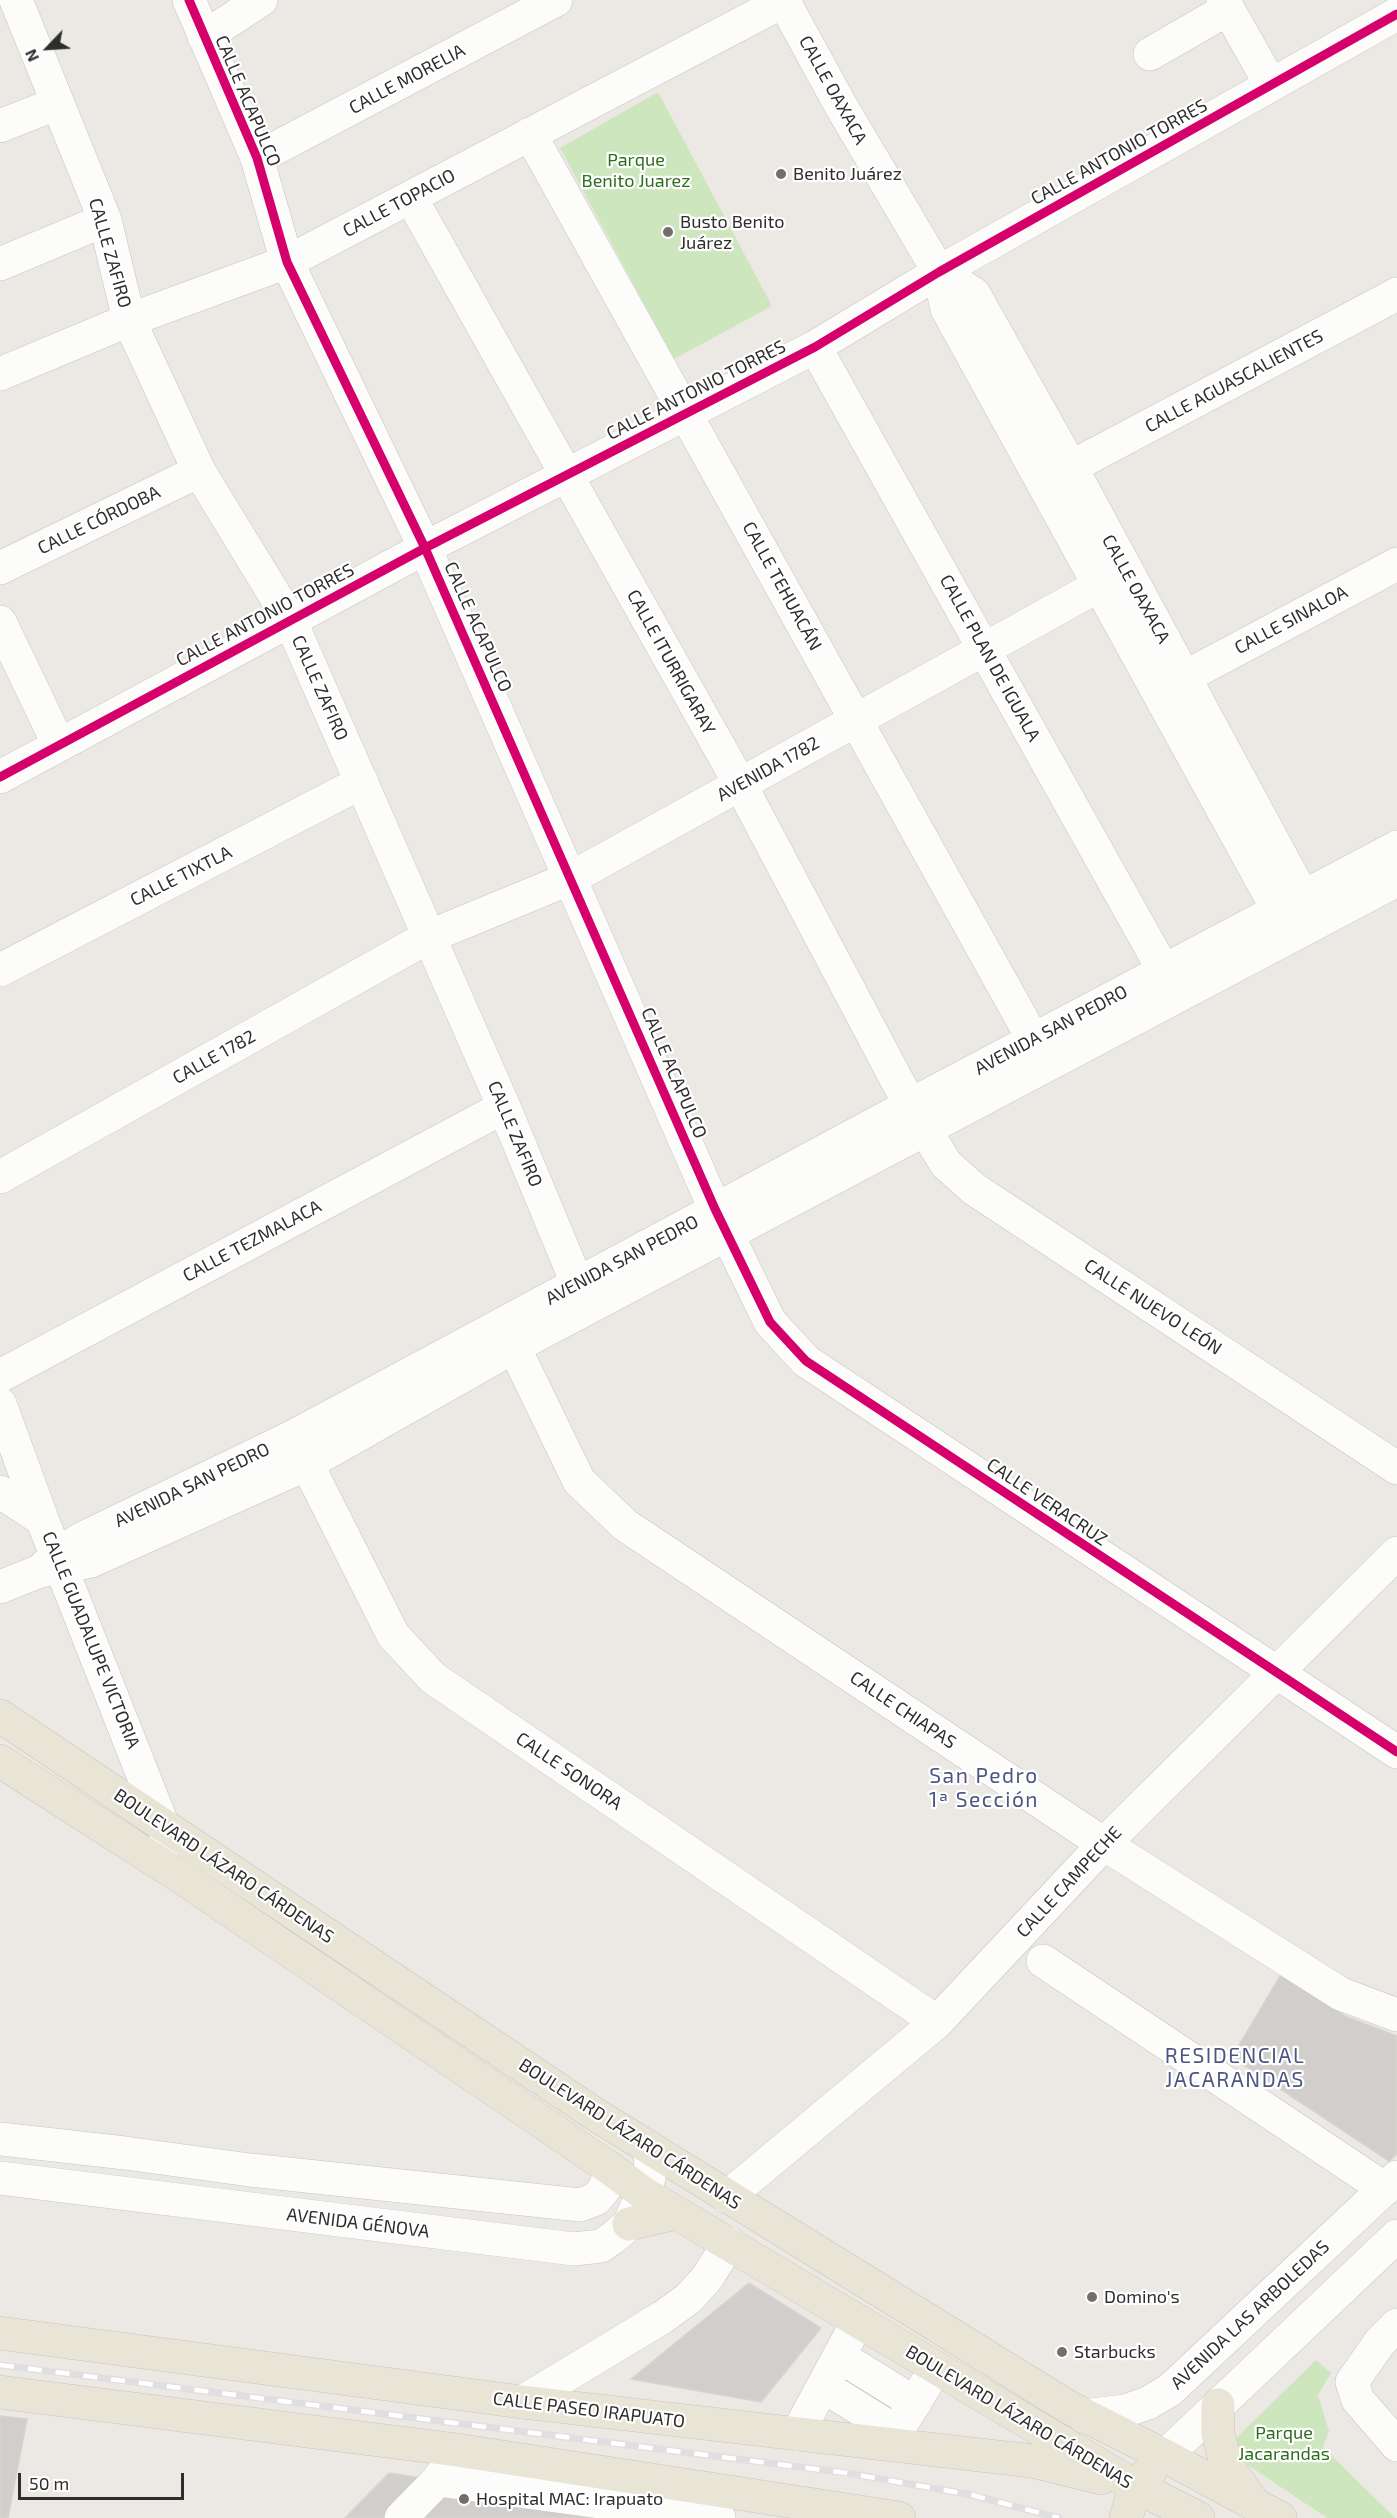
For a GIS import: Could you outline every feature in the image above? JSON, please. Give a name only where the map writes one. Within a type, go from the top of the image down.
[{"type":"main road","name":"BOULEVARD LÁZARO CÁRDENAS","points":[[0,1716],[648,2147],[727,2197],[1077,2412],[1266,2510]]},
{"type":"main road","name":"BOULEVARD LÁZARO CÁRDENAS","points":[[0,1761],[181,1877],[643,2193],[1135,2486],[1198,2518]]},
{"type":"main road","points":[[629,2224],[676,2213]]},
{"type":"main road","points":[[729,2243],[739,2232],[750,2229],[761,2230],[794,2248],[824,2257]]},
{"type":"main road","name":"CALLE PASEO IRAPUATO","points":[[0,2333],[522,2402],[797,2434],[893,2438],[1032,2461],[1135,2486]]},
{"type":"main road","points":[[0,2392],[457,2450],[757,2507],[899,2518]]},
{"type":"main road","points":[[1218,2405],[1218,2434],[1224,2456],[1233,2474],[1266,2510]]},
{"type":"main road","points":[[1077,2412],[1122,2459],[1132,2475],[1135,2486]]},
{"type":"main road","points":[[1126,2518],[1135,2486],[1165,2456]]},
{"type":"street","name":"CALLE ZAFIRO","points":[[16,0],[105,220],[129,320],[199,471],[290,620],[504,1107],[577,1283]]},
{"type":"street","name":"CALLE ACAPULCO","points":[[189,0],[257,158],[287,262],[425,548],[722,1222]]},
{"type":"street","points":[[204,37],[261,0]]},
{"type":"street","name":"CALLE MORELIA","points":[[257,158],[556,0]]},
{"type":"street","name":"CALLE TOPACIO","points":[[0,374],[129,320],[287,262],[785,0]]},
{"type":"street","name":"CALLE OAXACA","points":[[785,0],[841,106],[939,272],[947,309],[1185,677],[1298,917]]},
{"type":"street","points":[[1150,54],[1225,5],[1271,85]]},
{"type":"street","name":"CALLE ANTONIO TORRES","points":[[0,777],[425,548],[815,347],[939,272],[1397,14]]},
{"type":"street","points":[[0,126],[57,103]]},
{"type":"street","name":"CALLE TEHUACÁN","points":[[530,134],[687,413],[1033,1040]]},
{"type":"street","name":"CALLE ITURRIGARAY","points":[[411,198],[740,784],[917,1117]]},
{"type":"street","points":[[0,264],[105,220]]},
{"type":"street","name":"CALLE OAXACA","points":[[939,272],[974,294],[1071,467],[1074,508],[1100,585],[1298,917]]},
{"type":"street","name":"CALLE AGUASCALIENTES","points":[[1071,467],[1397,294]]},
{"type":"street","name":"CALLE PLAN DE IGUALA","points":[[815,347],[1164,971]]},
{"type":"street","name":"CALLE CÓRDOBA","points":[[0,568],[199,471]]},
{"type":"street","name":"CALLE SINALOA","points":[[1185,677],[1397,564]]},
{"type":"street","name":"AVENIDA 1782","points":[[428,937],[571,878],[1100,585]]},
{"type":"street","points":[[0,622],[59,745]]},
{"type":"street","name":"CALLE TIXTLA","points":[[0,970],[362,782]]},
{"type":"street","name":"AVENIDA SAN PEDRO","points":[[0,1587],[53,1565],[91,1561],[300,1450],[514,1347],[722,1222],[1298,917],[1397,847]]},
{"type":"street","name":"AVENIDA SAN PEDRO","points":[[917,1117],[1033,1040],[1164,971],[1397,880]]},
{"type":"street","name":"CALLE 1782","points":[[0,1177],[428,937]]},
{"type":"street","name":"CALLE TEZMALACA","points":[[0,1376],[504,1107]]},
{"type":"street","name":"CALLE NUEVO LEÓN","points":[[917,1117],[946,1164],[974,1189],[1397,1468]]},
{"type":"street","name":"AVENIDA SAN PEDRO","points":[[300,1450],[577,1283],[722,1222]]},
{"type":"street","name":"CALLE VERACRUZ","points":[[722,1222],[770,1322],[806,1361],[1274,1673],[1397,1752]]},
{"type":"street","name":"CALLE CHIAPAS","points":[[514,1347],[579,1481],[625,1525],[1104,1844],[1341,1994],[1397,2015]]},
{"type":"street","name":"CALLE GUADALUPE VICTORIA","points":[[0,1404],[42,1519],[53,1565],[165,1826],[181,1877]]},
{"type":"street","name":"CALLE SONORA","points":[[300,1450],[393,1635],[433,1678],[937,2022]]},
{"type":"street","points":[[0,1492],[42,1519]]},
{"type":"street","name":"CALLE CAMPECHE","points":[[727,2197],[937,2022],[1104,1844],[1397,1553]]},
{"type":"street","points":[[1043,1961],[1391,2183]]},
{"type":"street","points":[[0,2139],[250,2170],[580,2205],[596,2199],[605,2188],[611,2169]]},
{"type":"street","name":"AVENIDA GÉNOVA","points":[[0,2178],[574,2248],[601,2246],[629,2224],[649,2178],[651,2162],[648,2147]]},
{"type":"street","points":[[119,2193],[125,2153]]},
{"type":"street","name":"AVENIDA LAS ARBOLEDAS","points":[[1077,2412],[1125,2411],[1148,2403],[1170,2390],[1391,2183]]},
{"type":"street","points":[[1165,2456],[1397,2236]]},
{"type":"street","points":[[522,2402],[663,2317],[689,2298],[707,2278],[729,2243]]},
{"type":"street","points":[[797,2434],[858,2321]]},
{"type":"street","points":[[1397,2325],[1380,2342],[1352,2382],[1358,2400],[1397,2445]]},
{"type":"street","points":[[839,2356],[915,2403]]},
{"type":"street","points":[[823,2386],[893,2438],[936,2368]]},
{"type":"street","points":[[401,2518],[438,2480],[457,2450]]},
{"type":"street","points":[[438,2480],[719,2518]]},
{"type":"green space","name":"Parque Benito Juarez","points":[[658,92],[772,306],[674,359],[560,148]]},
{"type":"green space","name":"Parque Jacarandas","points":[[1316,2360],[1331,2373],[1318,2395],[1329,2431],[1323,2447],[1395,2518],[1327,2518],[1242,2461],[1230,2444]]},
{"type":"building","points":[[1282,1973],[1345,2016],[1397,2036],[1397,2154],[1389,2161],[1232,2057]]},
{"type":"building","points":[[749,2283],[821,2328],[761,2402],[631,2379]]},
{"type":"building","points":[[0,2416],[27,2419],[8,2518],[0,2518]]},
{"type":"building","name":"Hospital MAC: Irapuato","points":[[389,2473],[690,2518],[345,2518]]},
{"type":"railway","points":[[0,2365],[847,2473],[972,2495],[1059,2518]]},
{"type":"cycle path","points":[[189,0],[257,158],[287,262],[425,548],[715,1209],[770,1322],[806,1361],[1397,1752]]},
{"type":"cycle path","points":[[0,777],[425,548],[815,347],[939,272],[1397,14]]},
{"type":"place","name":"Benito Juárez","points":[[781,174]]},
{"type":"place","name":"Busto Benito Juárez","points":[[668,232]]},
{"type":"place","name":"Domino's","points":[[1092,2297]]},
{"type":"place","name":"Starbucks","points":[[1062,2352]]},
{"type":"place","name":"Hospital MAC: Irapuato","points":[[464,2499]]},
{"type":"district","name":"San Pedro 1ª Sección","points":[[984,1788]]},
{"type":"district","name":"RESIDENCIAL JACARANDAS","points":[[1235,2068]]}]
